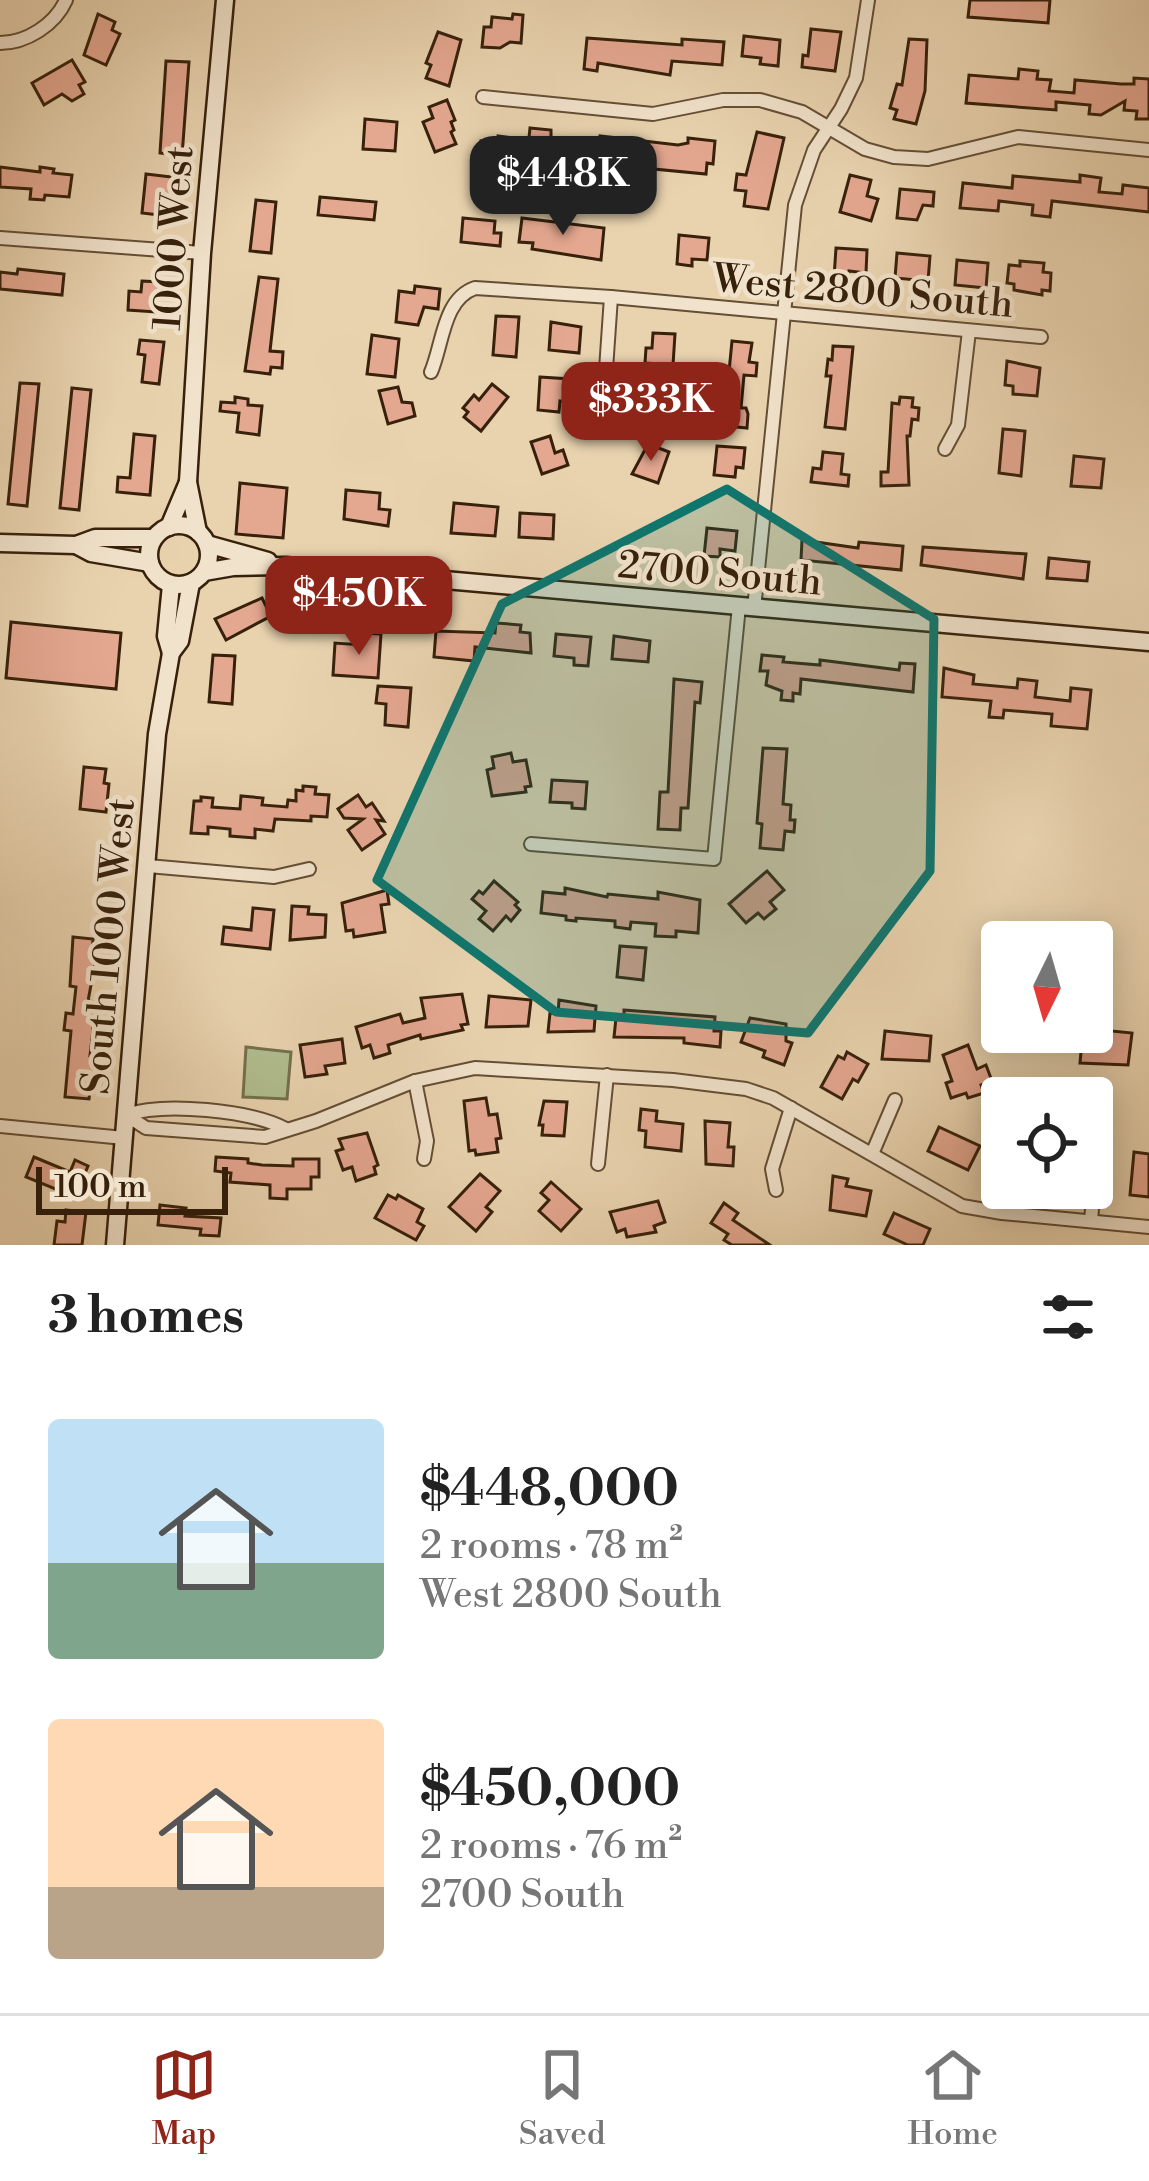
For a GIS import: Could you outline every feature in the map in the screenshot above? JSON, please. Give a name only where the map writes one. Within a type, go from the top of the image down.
[{"type":"main road","name":"1000 West","points":[[188,482],[225,0]]},
{"type":"main road","points":[[150,563],[188,482]]},
{"type":"main road","points":[[188,482],[209,558],[198,577]]},
{"type":"main road","points":[[0,543],[76,545],[95,538],[184,526],[203,538],[286,566]]},
{"type":"main road","points":[[76,545],[91,554],[150,563],[171,584],[233,566],[286,566]]},
{"type":"main road","name":"2700 South","points":[[286,566],[1149,642]]},
{"type":"main road","name":"South 1000 West","points":[[171,652],[180,641],[198,577]]},
{"type":"main road","name":"South 1000 West","points":[[115,1245],[158,734],[171,652],[166,636],[171,584]]},
{"type":"street","points":[[0,43],[17,43],[36,32],[62,10],[66,0]]},
{"type":"street","points":[[531,844],[714,859],[795,205],[814,150],[856,78],[868,0]]},
{"type":"street","points":[[483,97],[653,114],[723,100],[760,100],[802,112],[865,149],[894,157],[928,159],[1018,137],[1149,150]]},
{"type":"street","points":[[0,238],[202,253]]},
{"type":"street","name":"West 2800 South","points":[[430,372],[442,345],[448,312],[475,289],[611,296],[1041,337]]},
{"type":"street","points":[[602,427],[611,296]]},
{"type":"street","points":[[945,449],[958,425],[970,331]]},
{"type":"street","points":[[148,866],[274,878],[309,868]]},
{"type":"street","points":[[126,1115],[148,1128],[265,1137],[416,1081],[475,1068],[746,1089],[791,1108],[962,1206],[1149,1227]]},
{"type":"street","points":[[598,1164],[607,1075]]},
{"type":"street","points":[[416,1081],[428,1141],[424,1159]]},
{"type":"street","points":[[872,1154],[895,1100]]},
{"type":"street","points":[[776,1190],[772,1168],[791,1108]]},
{"type":"street","points":[[0,1126],[124,1138]]},
{"type":"street","points":[[1091,1220],[1092,1209]]},
{"type":"highlighted area","points":[[727,489],[934,619],[930,871],[808,1033],[556,1012],[377,880],[502,604]]},
{"type":"green space","points":[[246,1047],[291,1052],[287,1099],[243,1097]]},
{"type":"building","points":[[970,0],[1050,0],[1048,23],[968,17]]},
{"type":"building","points":[[98,14],[115,22],[112,30],[120,34],[106,65],[84,55]]},
{"type":"building","points":[[513,14],[523,15],[521,43],[482,47],[484,27],[491,27],[492,17],[512,19]]},
{"type":"building","points":[[811,29],[841,32],[835,71],[802,67]]},
{"type":"building","points":[[438,32],[461,40],[449,86],[426,78],[431,65],[426,63]]},
{"type":"building","points":[[744,36],[780,40],[778,66],[742,56]]},
{"type":"building","points":[[587,38],[682,45],[682,39],[724,42],[722,65],[672,61],[670,75],[598,63],[597,71],[584,69]]},
{"type":"building","points":[[909,39],[927,40],[925,91],[916,124],[894,119],[897,110],[890,108],[897,84],[902,85]]},
{"type":"building","points":[[72,60],[85,82],[79,85],[84,94],[72,101],[62,94],[44,105],[32,83]]},
{"type":"building","points":[[166,61],[189,62],[182,156],[160,153]]},
{"type":"building","points":[[1019,69],[1038,71],[1037,79],[1051,80],[1049,91],[1074,93],[1075,80],[1134,84],[1134,78],[1149,79],[1149,119],[1136,119],[1137,111],[1124,110],[1125,101],[1101,115],[1089,114],[1090,105],[1056,102],[1056,110],[966,103],[969,75],[1018,79]]},
{"type":"building","points":[[447,100],[455,120],[451,132],[456,144],[435,152],[423,122],[433,118],[429,107]]},
{"type":"building","points":[[365,119],[397,122],[395,151],[363,149]]},
{"type":"building","points":[[530,128],[551,130],[551,138],[562,141],[599,144],[600,136],[678,145],[688,143],[688,138],[715,141],[713,164],[707,163],[706,174],[653,169],[652,176],[640,176],[640,168],[611,165],[604,175],[583,173],[583,166],[576,164],[534,160],[535,148],[528,147]]},
{"type":"building","points":[[757,132],[784,138],[768,209],[744,206],[746,191],[735,190],[737,174],[746,175]]},
{"type":"building","points":[[498,136],[513,138],[509,170],[478,167],[481,141],[497,143]]},
{"type":"building","points":[[0,167],[40,172],[40,167],[72,175],[69,197],[30,199],[31,189],[0,187]]},
{"type":"building","points":[[146,174],[180,178],[176,217],[142,213]]},
{"type":"building","points":[[850,175],[871,180],[867,196],[878,199],[871,221],[840,212]]},
{"type":"building","points":[[1080,175],[1101,178],[1099,192],[1122,194],[1123,185],[1149,188],[1149,212],[1052,201],[1050,217],[1032,215],[1033,205],[999,201],[998,211],[960,208],[963,183],[1012,188],[1013,176],[1080,182]]},
{"type":"building","points":[[900,189],[934,192],[933,206],[923,205],[917,220],[897,218]]},
{"type":"building","points":[[320,197],[376,202],[374,220],[318,215]]},
{"type":"building","points":[[256,200],[276,202],[271,253],[250,251]]},
{"type":"building","points":[[463,218],[495,221],[500,246],[461,242]]},
{"type":"building","points":[[522,218],[604,228],[601,260],[532,249],[533,243],[519,242]]},
{"type":"building","points":[[679,235],[709,238],[707,260],[692,259],[692,266],[677,264]]},
{"type":"building","points":[[836,248],[867,250],[866,273],[849,271],[848,279],[834,278]]},
{"type":"building","points":[[897,253],[930,256],[928,281],[895,278]]},
{"type":"building","points":[[957,260],[988,263],[986,288],[955,285]]},
{"type":"building","points":[[1020,261],[1044,263],[1043,272],[1051,273],[1050,291],[1042,290],[1042,295],[1014,290],[1014,284],[1007,283],[1009,265],[1020,266]]},
{"type":"building","points":[[18,269],[64,274],[62,295],[0,289],[0,272],[17,274]]},
{"type":"building","points":[[259,277],[278,279],[270,351],[283,352],[282,368],[271,367],[270,374],[245,371]]},
{"type":"building","points":[[142,281],[159,282],[156,312],[128,310],[129,291],[141,292]]},
{"type":"building","points":[[415,286],[440,289],[438,309],[424,307],[418,325],[396,322],[399,291],[414,293]]},
{"type":"building","points":[[496,316],[519,317],[516,357],[493,355]]},
{"type":"building","points":[[551,322],[581,327],[579,353],[549,350]]},
{"type":"building","points":[[653,333],[675,334],[673,365],[645,363]]},
{"type":"building","points":[[372,335],[399,339],[395,377],[367,374]]},
{"type":"building","points":[[140,340],[164,342],[159,384],[142,382],[145,355],[138,354]]},
{"type":"building","points":[[732,341],[752,343],[749,362],[757,363],[756,376],[744,375],[741,408],[748,414],[747,428],[717,425],[720,392],[727,392]]},
{"type":"building","points":[[833,346],[853,347],[845,429],[825,427],[831,376],[826,376]]},
{"type":"building","points":[[1007,361],[1040,368],[1037,396],[1013,394],[1013,386],[1005,385]]},
{"type":"building","points":[[540,377],[570,379],[568,402],[560,401],[559,412],[538,410]]},
{"type":"building","points":[[20,383],[39,384],[27,506],[8,504]]},
{"type":"building","points":[[492,384],[508,397],[481,431],[464,417],[468,412],[463,408],[474,395],[479,400]]},
{"type":"building","points":[[398,387],[402,402],[412,403],[415,416],[388,424],[379,391]]},
{"type":"building","points":[[643,387],[673,389],[671,422],[641,420]]},
{"type":"building","points":[[72,388],[91,390],[79,510],[60,508]]},
{"type":"building","points":[[235,397],[262,406],[259,435],[237,432],[239,413],[220,411],[221,402],[235,403]]},
{"type":"building","points":[[900,397],[913,398],[912,407],[919,408],[918,420],[912,419],[907,436],[909,485],[881,486],[881,472],[888,472],[892,403],[899,404]]},
{"type":"building","points":[[1003,429],[1025,431],[1021,476],[999,473]]},
{"type":"building","points":[[134,434],[155,436],[150,495],[117,492],[118,477],[130,478]]},
{"type":"building","points":[[550,436],[555,453],[563,450],[568,465],[542,474],[531,442]]},
{"type":"building","points":[[648,444],[669,452],[658,483],[632,474]]},
{"type":"building","points":[[717,446],[745,448],[743,468],[736,467],[735,477],[714,475]]},
{"type":"building","points":[[823,452],[843,454],[841,474],[849,475],[848,486],[811,482],[813,468],[821,469]]},
{"type":"building","points":[[1074,456],[1104,459],[1101,488],[1071,486]]},
{"type":"building","points":[[240,483],[287,488],[283,538],[236,534]]},
{"type":"building","points":[[346,490],[380,493],[379,509],[390,510],[388,526],[344,519]]},
{"type":"building","points":[[454,503],[498,507],[495,536],[451,533]]},
{"type":"building","points":[[520,513],[554,515],[553,539],[519,537]]},
{"type":"building","points":[[707,528],[737,531],[735,551],[720,549],[720,557],[704,556]]},
{"type":"building","points":[[802,540],[858,548],[859,542],[903,546],[901,570],[801,560]]},
{"type":"building","points":[[923,547],[1026,554],[1023,579],[921,565]]},
{"type":"building","points":[[1049,558],[1089,562],[1087,581],[1047,578]]},
{"type":"building","points":[[262,598],[271,616],[226,640],[215,619]]},
{"type":"building","points":[[11,622],[121,633],[116,689],[6,678]]},
{"type":"building","points":[[496,623],[521,625],[520,632],[530,633],[531,653],[475,647],[474,661],[434,657],[436,631],[495,633]]},
{"type":"building","points":[[363,633],[381,634],[378,678],[333,675],[335,643],[362,645]]},
{"type":"building","points":[[556,634],[591,637],[588,666],[574,665],[574,658],[554,656]]},
{"type":"building","points":[[614,636],[650,641],[648,662],[612,659]]},
{"type":"building","points":[[213,655],[235,656],[232,704],[209,702]]},
{"type":"building","points":[[762,655],[784,657],[783,662],[820,665],[820,660],[899,670],[900,663],[915,664],[913,692],[801,679],[800,694],[793,693],[793,701],[781,700],[782,691],[766,685],[768,671],[760,671]]},
{"type":"building","points":[[944,668],[974,675],[973,684],[1017,688],[1018,679],[1037,681],[1035,697],[1070,701],[1071,688],[1091,690],[1087,729],[1051,726],[1052,714],[1004,710],[1003,718],[989,717],[991,701],[942,697]]},
{"type":"building","points":[[674,679],[702,682],[700,703],[695,702],[688,808],[681,808],[680,830],[658,829],[660,792],[668,792]]},
{"type":"building","points":[[378,686],[411,688],[408,727],[385,725],[386,704],[376,703]]},
{"type":"building","points":[[763,748],[787,749],[783,804],[791,805],[790,820],[795,820],[794,832],[785,831],[783,850],[760,848],[762,824],[757,823]]},
{"type":"building","points":[[511,753],[513,762],[526,760],[531,786],[525,787],[526,792],[492,796],[487,770],[494,768],[492,757]]},
{"type":"building","points":[[84,767],[106,769],[106,812],[80,809]]},
{"type":"building","points":[[552,780],[587,782],[585,809],[550,802]]},
{"type":"building","points":[[303,786],[316,787],[315,794],[329,795],[327,817],[275,819],[273,831],[255,829],[255,838],[230,836],[230,829],[208,827],[208,834],[191,833],[194,801],[201,797],[213,798],[212,807],[240,809],[241,796],[263,798],[262,805],[287,807]]},
{"type":"building","points":[[358,795],[366,807],[372,803],[384,821],[376,820],[385,834],[362,850],[348,830],[363,819],[344,818],[338,809]]},
{"type":"building","points":[[767,871],[784,890],[770,902],[776,909],[764,919],[758,913],[746,923],[729,904]]},
{"type":"building","points":[[494,881],[518,902],[515,905],[520,910],[511,921],[506,916],[493,931],[479,919],[486,911],[472,899]]},
{"type":"building","points":[[565,888],[607,897],[658,899],[658,892],[700,900],[698,933],[655,936],[656,924],[631,922],[630,929],[615,927],[615,921],[566,920],[566,916],[541,913],[543,892],[565,894]]},
{"type":"building","points":[[387,890],[389,904],[381,905],[385,932],[354,937],[353,930],[346,931],[342,903]]},
{"type":"building","points":[[292,906],[309,907],[308,914],[326,915],[325,937],[290,940]]},
{"type":"building","points":[[253,908],[274,910],[270,949],[222,944],[224,927],[251,930]]},
{"type":"building","points":[[73,937],[93,939],[92,957],[96,958],[88,1001],[96,1002],[90,1056],[102,1057],[100,1076],[92,1075],[89,1099],[65,1097],[71,1031],[64,1030],[66,1013],[73,1014],[76,987],[70,986]]},
{"type":"building","points":[[620,946],[646,948],[643,980],[617,977]]},
{"type":"building","points":[[462,994],[468,1024],[461,1025],[463,1030],[388,1045],[390,1053],[374,1058],[370,1045],[362,1048],[356,1027],[400,1014],[403,1023],[425,1018],[421,998]]},
{"type":"building","points":[[489,996],[531,1000],[528,1026],[486,1027]]},
{"type":"building","points":[[559,1000],[596,1006],[594,1031],[548,1032],[550,1013],[558,1014]]},
{"type":"building","points":[[624,1010],[715,1017],[714,1031],[721,1031],[720,1047],[684,1043],[684,1038],[614,1037],[616,1018],[624,1019]]},
{"type":"building","points":[[750,1018],[786,1024],[786,1041],[792,1043],[784,1065],[741,1042]]},
{"type":"building","points":[[885,1031],[931,1036],[929,1061],[882,1059]]},
{"type":"building","points":[[1113,1031],[1132,1033],[1128,1065],[1080,1063],[1081,1053],[1113,1053]]},
{"type":"building","points":[[342,1039],[345,1063],[325,1066],[327,1074],[305,1077],[300,1045]]},
{"type":"building","points":[[968,1045],[977,1069],[986,1065],[990,1077],[981,1077],[981,1094],[951,1098],[946,1083],[952,1081],[943,1055]]},
{"type":"building","points":[[847,1052],[868,1064],[842,1099],[821,1087],[838,1056],[844,1059]]},
{"type":"building","points":[[486,1098],[489,1115],[497,1114],[501,1138],[496,1139],[498,1152],[476,1155],[475,1150],[469,1151],[464,1101]]},
{"type":"building","points":[[544,1101],[567,1102],[564,1136],[542,1135]]},
{"type":"building","points":[[641,1109],[657,1111],[656,1121],[683,1124],[681,1151],[645,1147],[646,1131],[639,1130]]},
{"type":"building","points":[[705,1121],[730,1123],[728,1147],[734,1147],[733,1166],[706,1164]]},
{"type":"building","points":[[939,1127],[980,1146],[968,1170],[928,1151]]},
{"type":"building","points":[[367,1133],[378,1165],[376,1174],[356,1181],[352,1167],[343,1170],[336,1151],[343,1149],[339,1139]]},
{"type":"building","points":[[1134,1152],[1149,1154],[1149,1197],[1130,1195]]},
{"type":"building","points":[[34,1157],[70,1172],[75,1160],[88,1166],[75,1197],[26,1177]]},
{"type":"building","points":[[216,1157],[293,1166],[293,1159],[319,1159],[319,1177],[311,1177],[311,1189],[287,1189],[287,1199],[270,1198],[270,1185],[230,1182],[231,1173],[215,1171]]},
{"type":"building","points":[[480,1174],[500,1191],[486,1207],[492,1212],[476,1231],[449,1207]]},
{"type":"building","points":[[833,1176],[848,1179],[846,1186],[871,1191],[866,1216],[830,1210]]},
{"type":"building","points":[[551,1182],[581,1209],[561,1231],[539,1211],[549,1200],[541,1193]]},
{"type":"building","points":[[388,1195],[396,1199],[398,1195],[423,1209],[417,1222],[424,1226],[416,1240],[375,1218]]},
{"type":"building","points":[[658,1201],[665,1222],[654,1226],[656,1232],[627,1237],[625,1229],[617,1232],[610,1212]]},
{"type":"building","points":[[724,1203],[738,1213],[733,1220],[770,1245],[732,1245],[724,1240],[728,1234],[711,1223]]},
{"type":"building","points":[[160,1205],[186,1208],[185,1216],[221,1218],[219,1236],[200,1235],[201,1229],[158,1225]]},
{"type":"building","points":[[66,1210],[86,1212],[82,1245],[54,1245],[57,1221],[65,1222]]},
{"type":"building","points":[[894,1213],[930,1229],[923,1245],[908,1245],[884,1234]]}]
